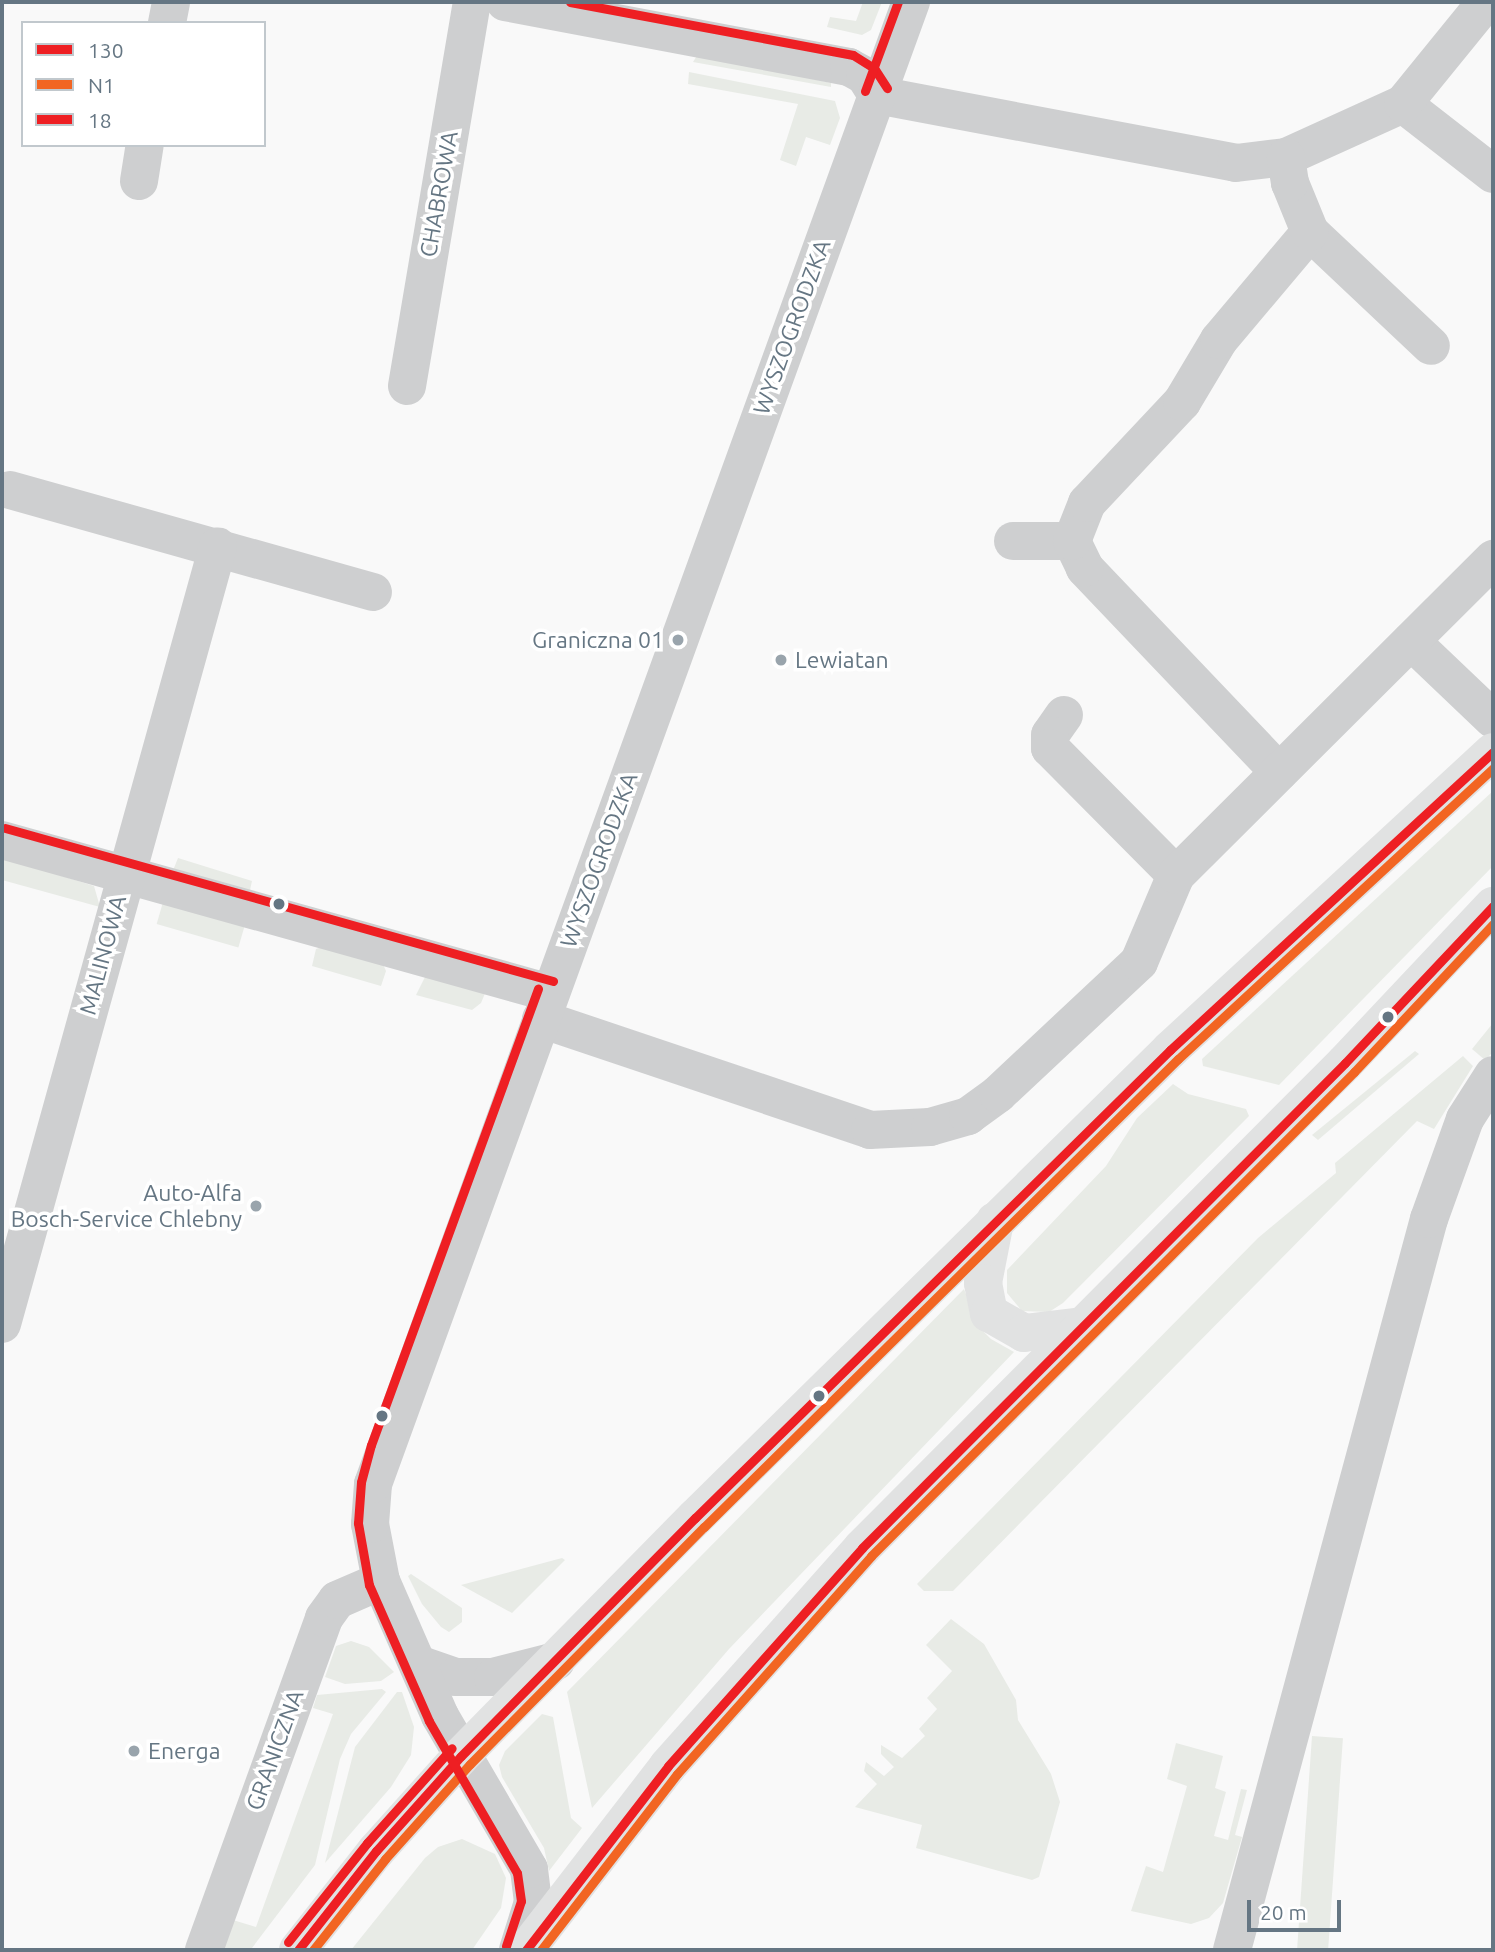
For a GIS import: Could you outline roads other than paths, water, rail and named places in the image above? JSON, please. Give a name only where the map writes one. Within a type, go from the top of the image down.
[{"type":"main road","points":[[298,1950],[376,1851],[461,1756],[995,1221],[1170,1050],[1493,752]]},
{"type":"main road","points":[[526,1950],[725,1699],[862,1548],[1345,1063],[1493,906]]},
{"type":"main road","points":[[995,1221],[983,1283],[989,1312],[1024,1334],[1083,1326]]},
{"type":"street","points":[[167,21],[171,2]]},
{"type":"street","name":"CHABROWA","points":[[407,386],[472,2]]},
{"type":"street","points":[[505,2],[849,67],[864,76],[877,95],[1219,162],[1250,163],[1286,157],[1403,104],[1486,2]]},
{"type":"street","name":"WYSZOGRODZKA","points":[[518,1950],[533,1902],[529,1869],[461,1756],[381,1581],[370,1524],[373,1484],[911,2]]},
{"type":"street","points":[[1403,104],[1493,174]]},
{"type":"street","points":[[1286,157],[1293,193],[1310,232],[1431,346]]},
{"type":"street","points":[[1279,772],[1085,568],[1072,541],[1087,503],[1182,402],[1219,340],[1310,232]]},
{"type":"street","points":[[10,490],[218,546],[373,592]]},
{"type":"street","points":[[1013,541],[1072,541]]},
{"type":"street","name":"MALINOWA","points":[[2,1324],[218,546]]},
{"type":"street","points":[[2,840],[126,873],[546,1006],[842,1123],[870,1130],[930,1127],[982,1107],[1139,962],[1176,875],[1493,559]]},
{"type":"street","points":[[1411,641],[1493,719]]},
{"type":"street","points":[[1064,715],[1050,735],[1050,748],[1176,875]]},
{"type":"street","points":[[1232,1950],[1429,1219],[1465,1119],[1493,1075]]},
{"type":"street","name":"GRANICZNA","points":[[204,1950],[324,1618],[337,1600],[381,1581]]},
{"type":"street","points":[[418,1664],[455,1676],[493,1677],[556,1661]]},
{"type":"place","name":"Graniczna 01","points":[[678,640]]},
{"type":"place","name":"Lewiatan","points":[[781,660]]},
{"type":"place","name":"Auto-Alfa Bosch-Service Chlebny","points":[[256,1206]]},
{"type":"place","name":"Energa","points":[[134,1751]]}]
